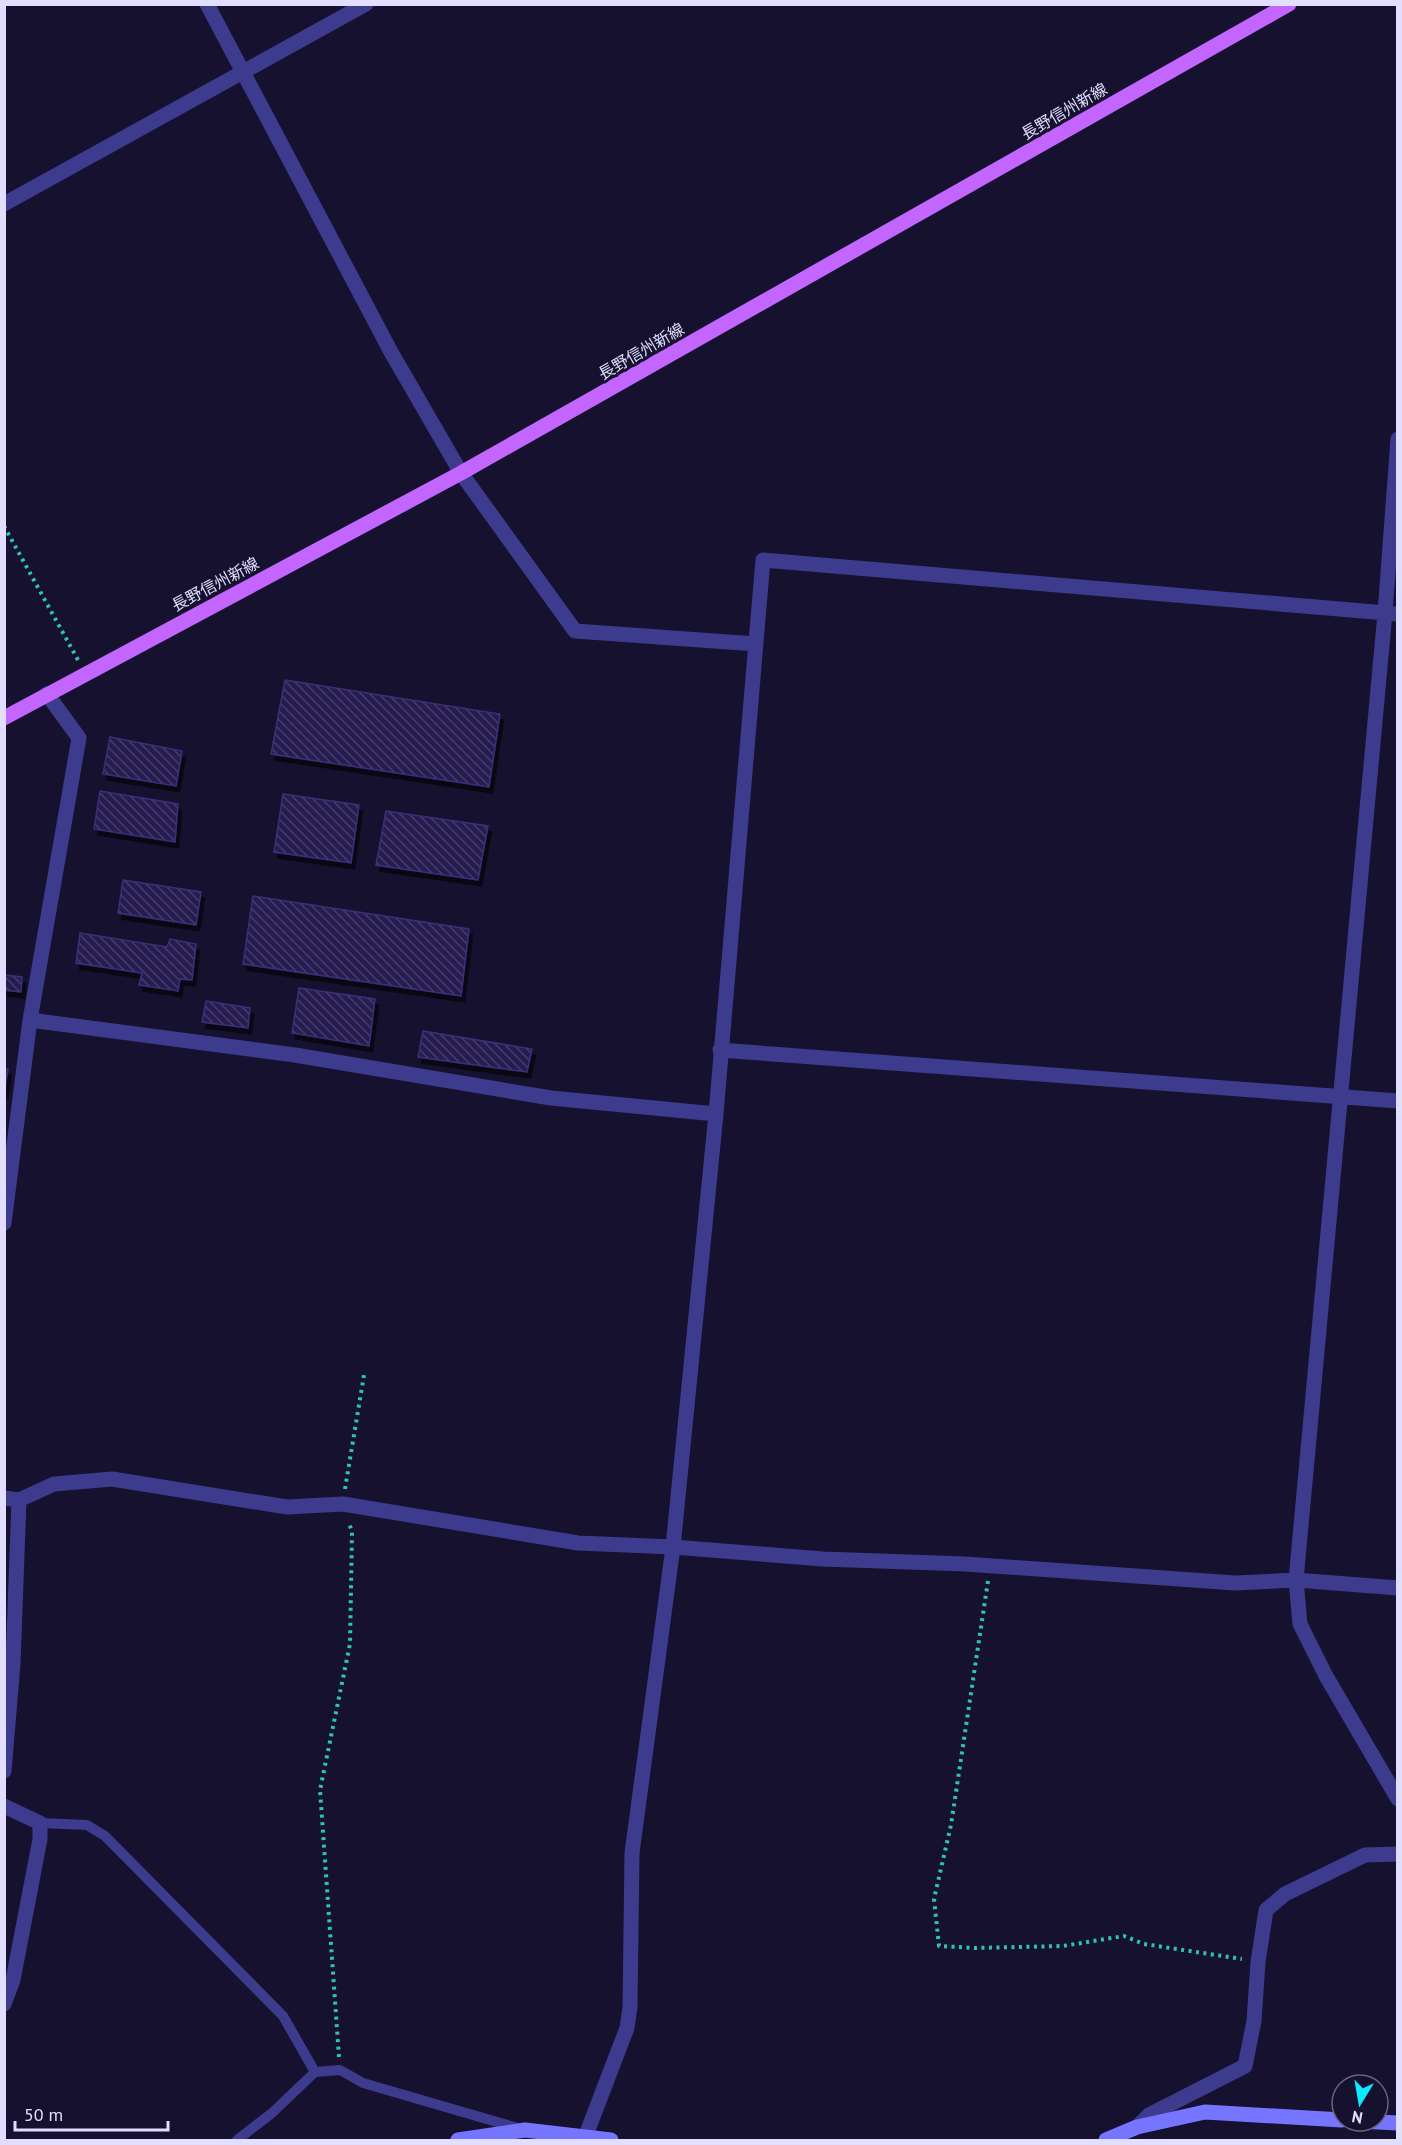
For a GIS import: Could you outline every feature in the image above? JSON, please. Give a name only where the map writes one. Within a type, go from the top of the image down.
[{"type":"main road","name":"長野信州新線","points":[[4,718],[461,473],[1289,4]]},
{"type":"street","points":[[207,4],[391,352],[461,473],[575,631],[756,644]]},
{"type":"street","points":[[4,204],[366,4]]},
{"type":"street","points":[[1398,439],[1391,613],[1341,1095],[1296,1580],[1300,1624],[1326,1677],[1398,1799]]},
{"type":"street","points":[[586,2135],[627,2028],[630,2007],[632,1852],[673,1546],[716,1114],[763,560],[1391,613]]},
{"type":"street","points":[[4,1223],[30,1020],[79,738],[47,694]]},
{"type":"street","points":[[30,1020],[295,1055],[551,1098],[716,1114]]},
{"type":"street","points":[[720,1050],[1398,1101]]},
{"type":"street","points":[[4,1772],[13,1664],[12,1499],[54,1484],[112,1479],[287,1507],[343,1504],[578,1543],[673,1546],[823,1559],[990,1565],[1235,1583],[1296,1580],[1398,1588]]},
{"type":"street","points":[[4,1806],[40,1822],[40,1839],[25,1922],[13,1980],[4,2004]]},
{"type":"street","points":[[1137,2127],[1149,2115],[1245,2066],[1254,2021],[1258,1962],[1266,1910],[1285,1894],[1365,1855],[1398,1854]]},
{"type":"street","points":[[1107,2140],[1137,2127],[1205,2112],[1330,2119]]},
{"type":"street","points":[[458,2140],[525,2130],[544,2137],[586,2135],[610,2140]]},
{"type":"lane","points":[[40,1822],[87,1825],[105,1836],[283,2016],[315,2072]]},
{"type":"lane","points":[[237,2140],[272,2113],[315,2072],[340,2070],[363,2083],[525,2130]]},
{"type":"path","points":[[4,526],[86,673]]},
{"type":"path","points":[[340,2070],[320,1790],[350,1644],[352,1532],[343,1504],[364,1374]]},
{"type":"path","points":[[990,1565],[954,1803],[934,1899],[939,1946],[975,1948],[1063,1946],[1124,1936],[1144,1944],[1258,1962]]},
{"type":"building","points":[[285,680],[500,714],[489,787],[271,754]]},
{"type":"building","points":[[110,737],[182,751],[176,786],[103,774]]},
{"type":"building","points":[[100,791],[178,804],[175,842],[94,829]]},
{"type":"building","points":[[283,794],[359,805],[351,863],[274,852]]},
{"type":"building","points":[[386,811],[488,826],[478,880],[376,865]]},
{"type":"building","points":[[123,880],[201,892],[196,925],[118,913]]},
{"type":"building","points":[[253,896],[469,929],[461,996],[243,964]]},
{"type":"building","points":[[80,933],[167,947],[170,939],[196,944],[192,980],[180,979],[178,991],[139,985],[142,973],[76,963]]},
{"type":"building","points":[[4,975],[22,977],[21,992],[4,990]]},
{"type":"building","points":[[299,988],[375,999],[369,1046],[292,1033]]},
{"type":"building","points":[[206,1001],[250,1008],[248,1028],[202,1022]]},
{"type":"building","points":[[423,1031],[532,1049],[527,1072],[418,1057]]},
{"type":"building","points":[[4,1069],[8,1069],[4,1092]]}]
